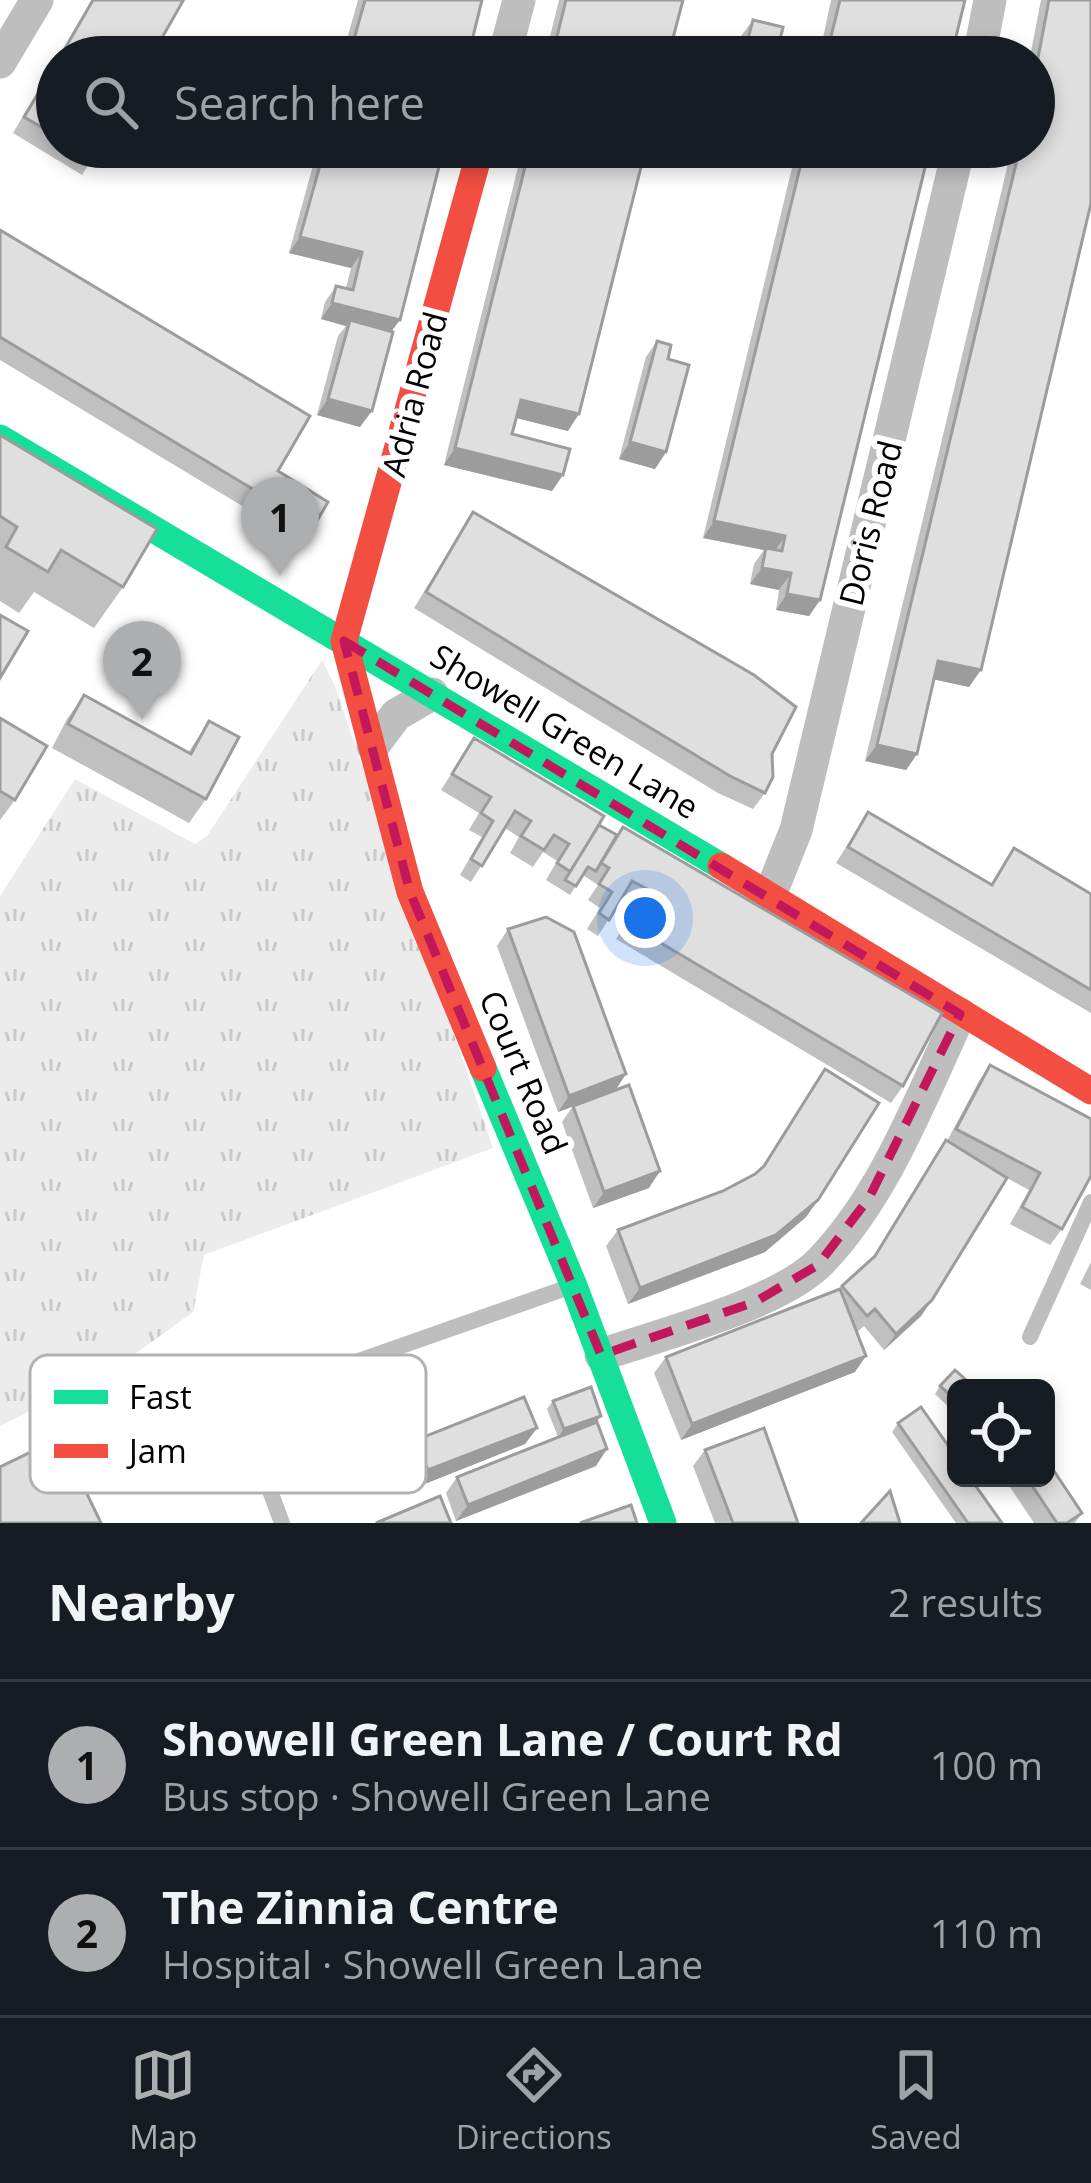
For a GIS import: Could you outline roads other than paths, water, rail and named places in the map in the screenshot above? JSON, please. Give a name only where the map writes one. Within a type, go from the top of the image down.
[{"type":"street","points":[[0,62],[37,0]]},
{"type":"street","points":[[510,36],[519,0]]},
{"type":"street","points":[[983,36],[990,0]]},
{"type":"street","name":"Adria Road","points":[[344,641],[475,168]]},
{"type":"street","name":"Doris Road","points":[[770,895],[796,830],[954,168]]},
{"type":"street","name":"Showell Green Lane","points":[[0,438],[1091,1091]]},
{"type":"street","name":"Court Road","points":[[344,641],[410,892],[574,1286],[663,1523]]},
{"type":"street","points":[[373,746],[396,715],[432,694]]},
{"type":"street","points":[[601,1355],[755,1302],[818,1264],[868,1198],[960,1014]]},
{"type":"lane","points":[[1030,1337],[1091,1202]]},
{"type":"lane","points":[[376,1355],[574,1286]]},
{"type":"lane","points":[[271,1493],[282,1523]]},
{"type":"place","name":"Showell Green Lane / Court Rd","points":[[280,576]]},
{"type":"place","name":"The Zinnia Centre","points":[[142,720]]}]
